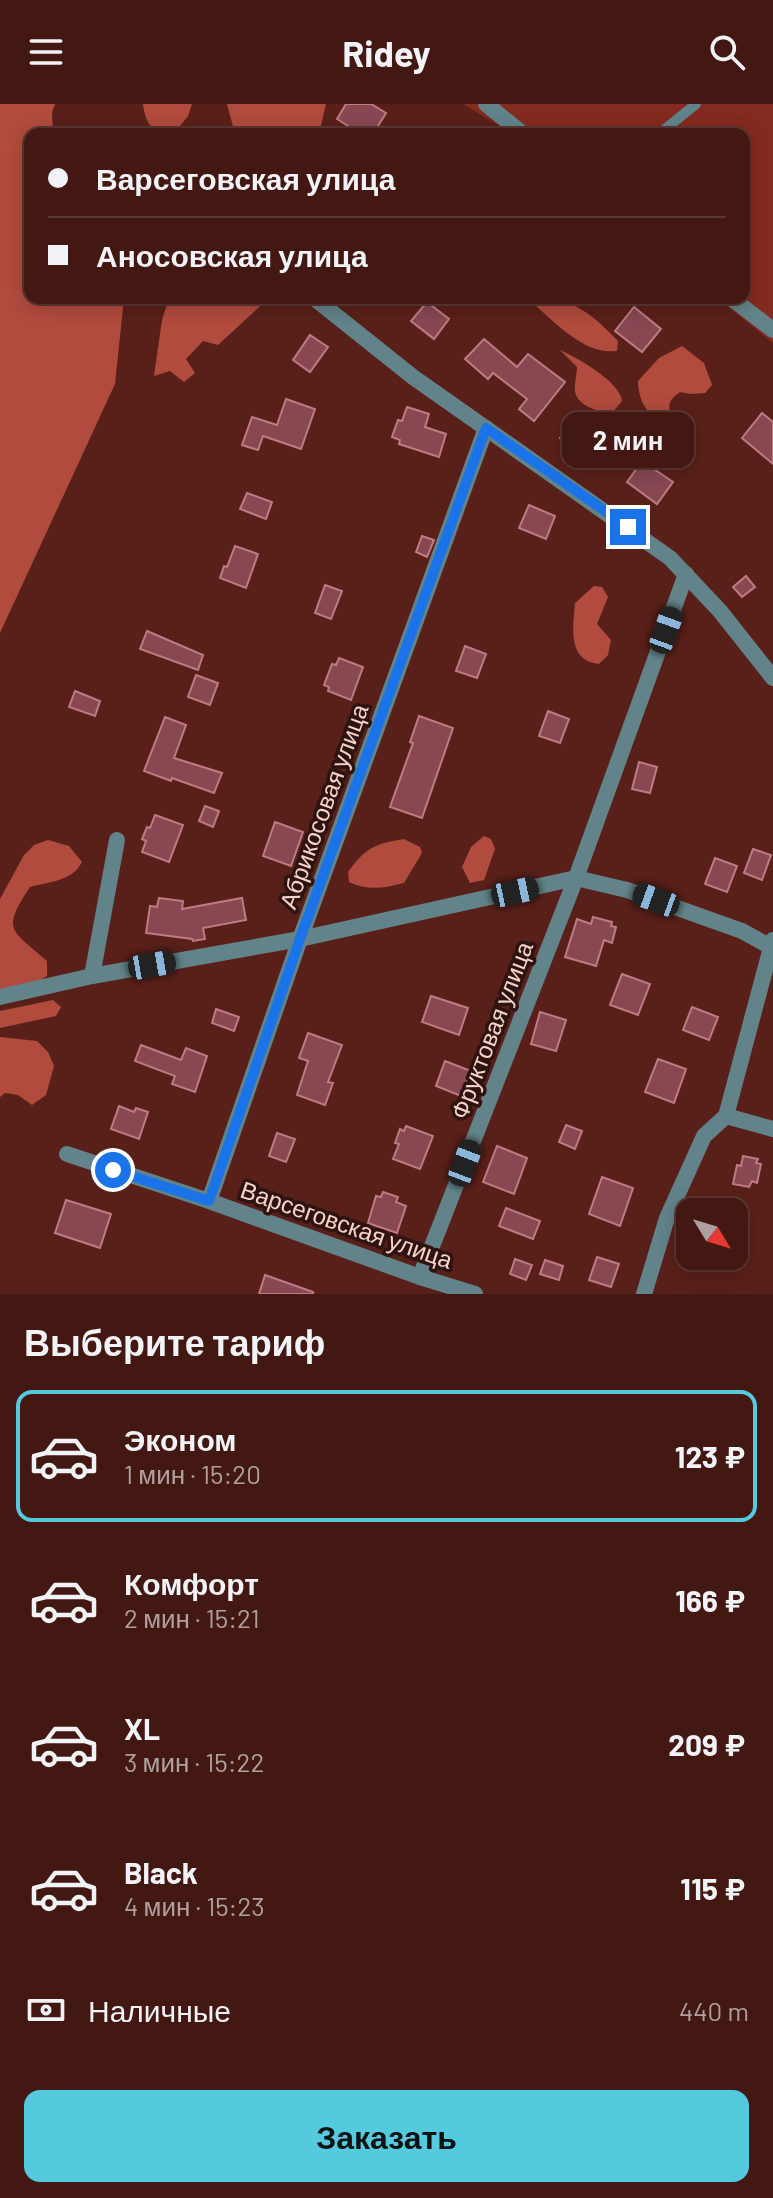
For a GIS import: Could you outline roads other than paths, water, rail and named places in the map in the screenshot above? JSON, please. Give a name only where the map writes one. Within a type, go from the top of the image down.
[{"type":"street","points":[[486,104],[516,128]]},
{"type":"street","points":[[322,304],[413,377],[670,558],[720,611],[773,678]]},
{"type":"street","points":[[739,304],[773,330]]},
{"type":"street","name":"Абрикосовая улица","points":[[209,1201],[300,939],[486,428]]},
{"type":"street","name":"Фруктовая улица","points":[[420,1277],[576,878],[686,574]]},
{"type":"street","points":[[92,976],[117,840]]},
{"type":"street","points":[[0,997],[92,976],[300,939],[576,878],[641,895],[772,943],[726,1116],[704,1136],[667,1218],[644,1294]]},
{"type":"street","points":[[726,1116],[773,1129]]},
{"type":"street","name":"Варсеговская улица","points":[[67,1154],[475,1294]]},
{"type":"lane","points":[[666,128],[696,104]]}]
